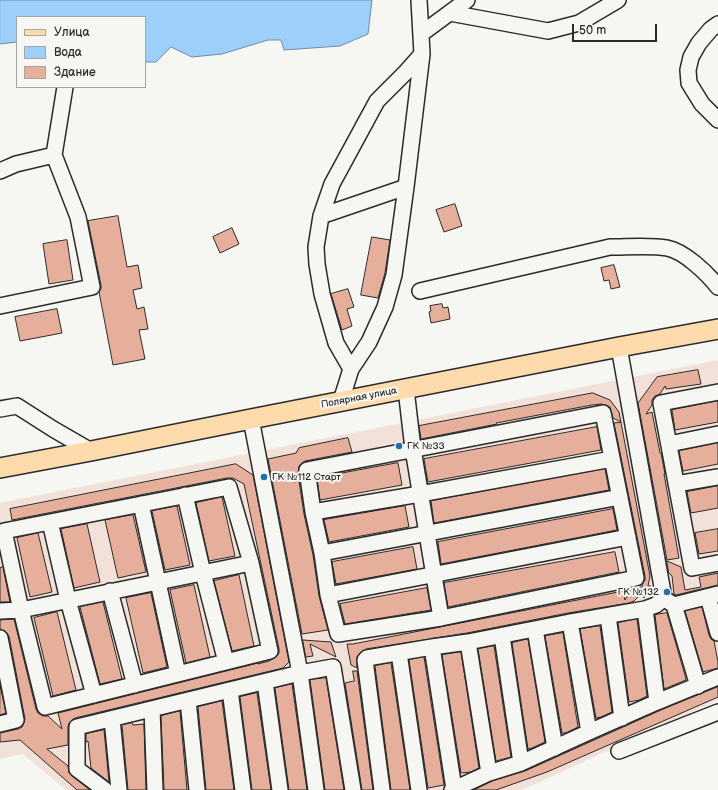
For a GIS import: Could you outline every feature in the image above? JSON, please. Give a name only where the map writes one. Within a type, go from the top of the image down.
[{"type":"main road","name":"Полярная улица","points":[[0,468],[92,451],[251,418],[718,329]]},
{"type":"lane","points":[[341,401],[351,369],[369,342],[385,307],[394,275],[422,54],[419,0]]},
{"type":"lane","points":[[421,34],[467,0]]},
{"type":"lane","points":[[450,13],[548,31],[579,23],[618,0]]},
{"type":"lane","points":[[718,24],[711,29],[699,43],[691,57],[688,70],[689,82],[702,104],[718,120]]},
{"type":"lane","points":[[351,369],[336,343],[322,294],[316,247],[321,216],[332,184],[377,101],[422,54]]},
{"type":"lane","points":[[0,306],[92,287],[78,217],[54,155],[66,88]]},
{"type":"lane","points":[[0,171],[16,164],[54,155]]},
{"type":"lane","points":[[321,216],[406,187]]},
{"type":"lane","points":[[420,291],[610,247],[630,246],[666,248],[676,251],[694,262],[714,281],[718,287]]},
{"type":"lane","points":[[619,347],[669,602],[698,686]]},
{"type":"lane","points":[[406,389],[413,449],[440,618]]},
{"type":"lane","points":[[718,392],[662,403],[692,568],[718,563]]},
{"type":"lane","points":[[0,409],[17,406],[53,429],[92,451]]},
{"type":"lane","points":[[603,413],[636,578],[440,618],[338,634],[328,595],[322,553],[313,512],[308,470],[413,449],[603,413]]},
{"type":"lane","points":[[251,418],[300,673],[316,790]]},
{"type":"lane","points":[[669,444],[718,434]]},
{"type":"lane","points":[[313,512],[612,459]]},
{"type":"lane","points":[[676,484],[718,477]]},
{"type":"lane","points":[[229,487],[251,563],[270,651],[45,707],[21,610],[4,531],[141,504],[229,487]]},
{"type":"lane","points":[[185,495],[226,662]]},
{"type":"lane","points":[[322,553],[620,497]]},
{"type":"lane","points":[[141,504],[178,674]]},
{"type":"lane","points":[[50,522],[68,600],[94,695]]},
{"type":"lane","points":[[328,595],[628,537]]},
{"type":"lane","points":[[0,611],[21,610],[251,563]]},
{"type":"lane","points":[[110,591],[135,685]]},
{"type":"lane","points":[[382,790],[365,660],[367,658],[502,636],[645,609],[669,602],[713,596],[718,633]]},
{"type":"lane","points":[[645,609],[658,702]]},
{"type":"lane","points":[[608,616],[622,718]]},
{"type":"lane","points":[[570,622],[589,732]]},
{"type":"lane","points":[[535,629],[555,748]]},
{"type":"lane","points":[[502,636],[521,763]]},
{"type":"lane","points":[[0,638],[16,720],[0,724]]},
{"type":"lane","points":[[468,642],[489,774]]},
{"type":"lane","points":[[432,647],[453,790],[489,774],[521,763],[589,732],[718,677]]},
{"type":"lane","points":[[399,653],[420,790]]},
{"type":"lane","points":[[105,790],[77,769],[77,727],[300,673],[333,668],[353,790]]},
{"type":"lane","points":[[264,682],[280,790]]},
{"type":"lane","points":[[230,690],[243,790]]},
{"type":"lane","points":[[188,700],[197,790]]},
{"type":"lane","points":[[152,709],[155,790]]},
{"type":"lane","points":[[619,751],[718,712]]},
{"type":"lane","points":[[112,719],[119,790]]},
{"type":"shaded area","points":[[718,360],[718,700],[522,790],[66,790],[23,754],[0,759],[0,503]]},
{"type":"water","points":[[0,0],[372,0],[368,34],[340,46],[284,50],[281,40],[268,40],[222,54],[192,57],[171,47],[156,62],[146,62],[146,16],[16,16],[16,42],[0,44]]},
{"type":"building","points":[[455,204],[462,226],[444,232],[436,210]]},
{"type":"building","points":[[118,216],[127,267],[138,265],[142,288],[133,290],[137,309],[144,307],[148,329],[139,330],[145,359],[113,365],[99,292],[101,285],[88,221]]},
{"type":"building","points":[[232,228],[239,244],[220,253],[213,237]]},
{"type":"building","points":[[372,237],[390,240],[385,273],[378,298],[361,295]]},
{"type":"building","points":[[67,240],[73,280],[49,284],[43,244]]},
{"type":"building","points":[[614,265],[620,287],[611,289],[609,280],[604,281],[601,268]]},
{"type":"building","points":[[348,289],[354,307],[347,309],[352,326],[342,330],[331,294]]},
{"type":"building","points":[[442,304],[443,308],[448,307],[450,319],[431,323],[429,312],[431,311],[430,306]]},
{"type":"building","points":[[57,309],[62,333],[20,341],[15,317]]},
{"type":"building","points":[[698,370],[701,384],[666,389],[665,386],[660,394],[655,396],[652,400],[652,405],[646,414],[652,412],[665,474],[679,558],[667,560],[638,403],[657,377]]},
{"type":"building","points":[[593,393],[610,400],[619,412],[621,422],[613,418],[610,407],[601,404],[496,423],[497,424],[421,439],[419,426]]},
{"type":"building","points":[[718,401],[718,422],[675,430],[672,410]]},
{"type":"building","points":[[621,422],[650,576],[648,586],[651,586],[647,589],[644,598],[643,592],[634,601],[629,603],[568,613],[467,633],[366,649],[357,657],[357,668],[351,665],[347,644],[623,591],[625,600],[631,589],[642,587],[645,576],[614,423]]},
{"type":"building","points":[[597,427],[601,450],[428,482],[424,459]]},
{"type":"building","points":[[348,438],[352,452],[305,461],[299,466],[294,482],[299,481],[319,596],[328,630],[302,634],[268,459],[296,453],[299,448]]},
{"type":"building","points":[[718,443],[718,464],[683,471],[679,451]]},
{"type":"building","points":[[398,463],[402,485],[320,500],[317,478]]},
{"type":"building","points":[[236,464],[253,475],[289,662],[283,668],[75,718],[69,723],[68,745],[47,749],[68,766],[69,773],[72,776],[90,790],[77,790],[20,740],[0,742],[0,733],[22,727],[25,719],[9,636],[6,632],[0,629],[0,620],[14,619],[38,713],[43,716],[48,716],[62,729],[58,713],[258,664],[276,657],[279,653],[279,649],[244,484],[233,478],[12,520],[10,509]]},
{"type":"building","points":[[605,469],[609,490],[434,523],[431,501]]},
{"type":"building","points":[[718,486],[718,508],[691,513],[687,492]]},
{"type":"building","points":[[222,497],[235,556],[209,561],[196,503]]},
{"type":"building","points":[[177,506],[190,565],[165,570],[152,511]]},
{"type":"building","points":[[405,506],[409,527],[329,542],[324,520]]},
{"type":"building","points":[[613,509],[617,530],[441,564],[438,542]]},
{"type":"building","points":[[133,515],[146,572],[118,578],[105,520]]},
{"type":"building","points":[[87,524],[100,582],[74,588],[61,529]]},
{"type":"building","points":[[718,529],[718,551],[699,554],[695,533]]},
{"type":"building","points":[[38,533],[52,592],[30,597],[17,538]]},
{"type":"building","points":[[413,547],[417,569],[336,584],[332,562]]},
{"type":"building","points":[[615,552],[619,572],[448,607],[444,583]]},
{"type":"building","points":[[667,561],[681,567],[685,590],[701,587],[699,577],[718,573],[718,585],[676,595],[674,594],[672,576],[669,573]]},
{"type":"building","points":[[3,567],[10,602],[0,602],[0,568]]},
{"type":"building","points":[[239,575],[254,646],[232,651],[214,581]]},
{"type":"building","points":[[194,585],[210,657],[186,663],[170,590]]},
{"type":"building","points":[[427,588],[431,610],[345,624],[340,604]]},
{"type":"building","points":[[151,593],[167,667],[143,673],[126,598]]},
{"type":"building","points":[[103,602],[122,679],[100,684],[80,607]]},
{"type":"building","points":[[702,607],[709,635],[714,641],[718,662],[718,668],[703,672],[685,611]]},
{"type":"building","points":[[57,612],[76,690],[53,696],[34,618]]},
{"type":"building","points":[[667,613],[686,680],[664,689],[655,615]]},
{"type":"building","points":[[637,619],[647,696],[639,700],[629,702],[618,623]]},
{"type":"building","points":[[600,626],[612,712],[596,718],[580,629]]},
{"type":"building","points":[[563,633],[578,727],[566,733],[562,733],[545,636]]},
{"type":"building","points":[[528,639],[545,742],[528,749],[512,643]]},
{"type":"building","points":[[303,640],[331,642],[336,657],[310,644],[313,656],[306,657]]},
{"type":"building","points":[[494,646],[511,757],[496,761],[478,649]]},
{"type":"building","points":[[461,652],[479,768],[471,772],[461,773],[442,655]]},
{"type":"building","points":[[424,657],[444,785],[428,788],[409,660]]},
{"type":"building","points":[[391,663],[410,790],[391,790],[375,666]]},
{"type":"building","points":[[353,671],[357,671],[373,790],[362,790],[345,683],[354,681]]},
{"type":"building","points":[[326,678],[344,790],[325,790],[310,680]]},
{"type":"building","points":[[292,684],[307,790],[289,790],[275,688]]},
{"type":"building","points":[[0,685],[6,713],[0,715]]},
{"type":"building","points":[[718,687],[718,697],[547,772],[496,790],[474,790],[492,781],[525,771],[661,710]]},
{"type":"building","points":[[257,693],[271,790],[252,790],[240,697]]},
{"type":"building","points":[[222,701],[234,790],[206,790],[198,707]]},
{"type":"building","points":[[180,711],[187,790],[164,790],[161,716]]},
{"type":"building","points":[[132,723],[133,725],[144,724],[146,790],[128,790],[122,725]]},
{"type":"building","points":[[104,730],[109,782],[91,768],[88,741],[86,742],[86,734]]},
{"type":"place","name":"ГК №33","points":[[399,446]]},
{"type":"place","name":"ГК №112 Старт","points":[[264,477]]},
{"type":"place","name":"ГК №132","points":[[667,592]]}]
